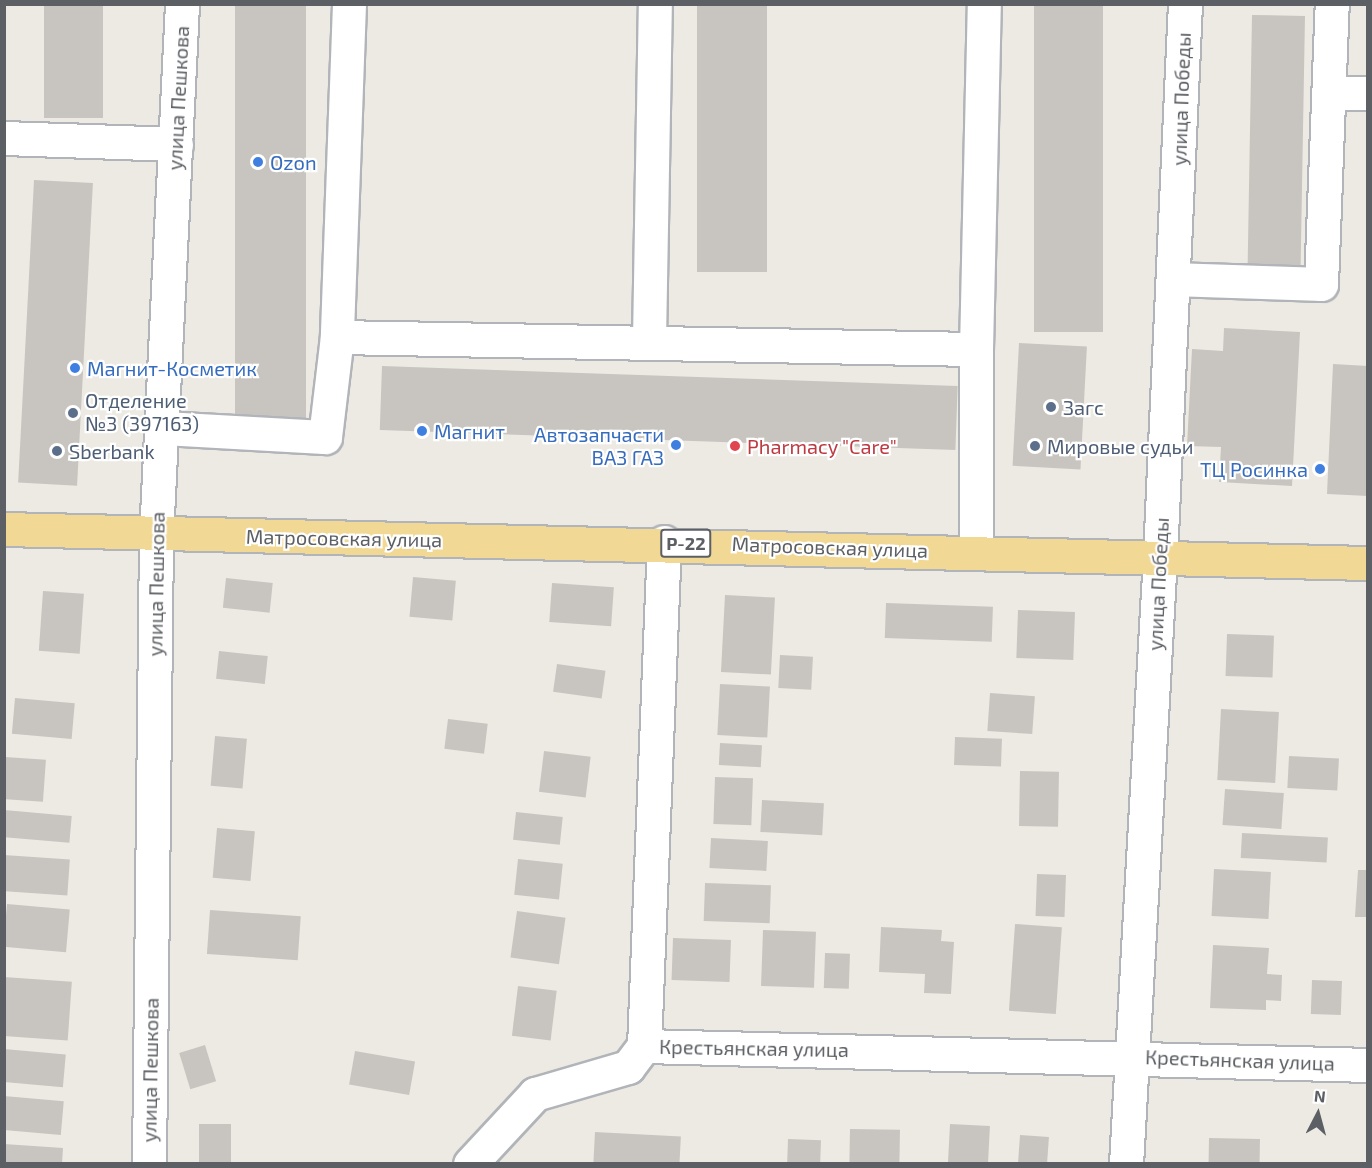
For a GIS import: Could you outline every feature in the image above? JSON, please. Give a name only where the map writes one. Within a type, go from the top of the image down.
[{"type":"highway","name":"Матросовская улица","points":[[4,530],[156,536],[664,542],[1368,563]]},
{"type":"street","name":"улица Пешкова","points":[[149,1164],[156,536],[182,4]]},
{"type":"street","points":[[162,428],[326,437],[337,337],[349,4]]},
{"type":"street","points":[[649,340],[654,4]]},
{"type":"street","points":[[976,551],[976,349],[984,4]]},
{"type":"street","name":"улица Победы","points":[[1126,1164],[1130,1055],[1160,556],[1185,4]]},
{"type":"street","points":[[1173,279],[1321,284],[1332,4]]},
{"type":"street","points":[[1328,93],[1368,93]]},
{"type":"street","points":[[4,138],[176,144]]},
{"type":"street","points":[[337,337],[649,340],[976,349]]},
{"type":"street","name":"Крестьянская улица","points":[[664,542],[644,1046],[1130,1055],[1368,1065]]},
{"type":"street","points":[[470,1164],[535,1094],[628,1067],[644,1046]]},
{"type":"building","points":[[44,4],[103,4],[103,118],[44,118]]},
{"type":"building","points":[[235,4],[306,4],[306,419],[235,419]]},
{"type":"building","points":[[697,4],[767,4],[767,272],[697,272]]},
{"type":"building","points":[[1034,4],[1103,4],[1103,332],[1034,332]]},
{"type":"building","points":[[1252,15],[1305,16],[1301,268],[1248,267]]},
{"type":"building","points":[[34,180],[93,183],[77,486],[18,483]]},
{"type":"building","points":[[1224,328],[1300,332],[1292,486],[1219,482],[1221,447],[1187,446],[1192,349],[1223,351]]},
{"type":"building","points":[[1019,343],[1087,347],[1080,469],[1013,466]]},
{"type":"building","points":[[1333,364],[1368,366],[1368,496],[1327,494]]},
{"type":"building","points":[[382,366],[958,386],[955,450],[380,430]]},
{"type":"building","points":[[413,577],[456,581],[452,621],[410,617]]},
{"type":"building","points":[[226,578],[273,583],[270,613],[223,608]]},
{"type":"building","points":[[552,583],[614,587],[611,626],[549,622]]},
{"type":"building","points":[[43,591],[84,594],[80,654],[39,651]]},
{"type":"building","points":[[725,595],[775,598],[771,675],[721,672]]},
{"type":"building","points":[[886,603],[993,607],[992,642],[885,638]]},
{"type":"building","points":[[1018,610],[1075,612],[1073,660],[1016,658]]},
{"type":"building","points":[[1227,634],[1274,636],[1273,678],[1226,676]]},
{"type":"building","points":[[219,651],[268,656],[265,684],[216,679]]},
{"type":"building","points":[[780,655],[813,657],[811,690],[778,688]]},
{"type":"building","points":[[557,664],[606,671],[602,699],[553,692]]},
{"type":"building","points":[[720,684],[770,687],[767,738],[717,735]]},
{"type":"building","points":[[990,693],[1035,696],[1032,734],[987,731]]},
{"type":"building","points":[[15,698],[75,703],[72,739],[12,734]]},
{"type":"building","points":[[1221,709],[1279,712],[1275,783],[1217,780]]},
{"type":"building","points":[[448,719],[488,724],[484,754],[444,749]]},
{"type":"building","points":[[215,736],[247,739],[243,789],[211,786]]},
{"type":"building","points":[[955,737],[1002,739],[1001,767],[954,765]]},
{"type":"building","points":[[720,743],[762,745],[761,767],[719,765]]},
{"type":"building","points":[[544,751],[591,757],[586,797],[539,792]]},
{"type":"building","points":[[1289,756],[1339,759],[1337,791],[1287,788]]},
{"type":"building","points":[[5,757],[46,760],[43,802],[4,799]]},
{"type":"building","points":[[1020,771],[1059,772],[1058,827],[1019,826]]},
{"type":"building","points":[[715,777],[753,778],[751,825],[713,824]]},
{"type":"building","points":[[1225,789],[1284,793],[1281,829],[1222,825]]},
{"type":"building","points":[[762,800],[824,803],[822,835],[760,832]]},
{"type":"building","points":[[4,810],[72,816],[69,843],[4,837]]},
{"type":"building","points":[[516,812],[563,817],[560,845],[513,840]]},
{"type":"building","points":[[217,828],[255,831],[250,881],[213,878]]},
{"type":"building","points":[[1242,833],[1328,838],[1327,862],[1241,858]]},
{"type":"building","points":[[711,838],[768,841],[766,871],[709,868]]},
{"type":"building","points":[[4,855],[70,860],[67,896],[4,891]]},
{"type":"building","points":[[518,859],[563,864],[559,900],[514,895]]},
{"type":"building","points":[[1214,869],[1271,872],[1268,919],[1212,916]]},
{"type":"building","points":[[1358,870],[1368,870],[1368,917],[1355,917]]},
{"type":"building","points":[[1037,874],[1066,875],[1065,917],[1036,916]]},
{"type":"building","points":[[705,883],[771,885],[770,923],[704,921]]},
{"type":"building","points":[[7,904],[70,909],[66,952],[4,947]]},
{"type":"building","points":[[210,910],[301,916],[298,960],[207,954]]},
{"type":"building","points":[[517,911],[566,918],[559,964],[510,958]]},
{"type":"building","points":[[1015,924],[1062,927],[1056,1014],[1009,1011]]},
{"type":"building","points":[[881,927],[942,930],[941,941],[954,942],[951,994],[924,993],[925,974],[879,972]]},
{"type":"building","points":[[763,930],[816,932],[814,988],[761,986]]},
{"type":"building","points":[[673,938],[731,940],[729,982],[672,980]]},
{"type":"building","points":[[1213,945],[1269,948],[1267,974],[1282,975],[1281,1001],[1266,1000],[1266,1010],[1210,1008]]},
{"type":"building","points":[[825,953],[850,954],[849,989],[824,988]]},
{"type":"building","points":[[4,977],[72,982],[68,1041],[4,1036]]},
{"type":"building","points":[[1312,980],[1342,981],[1341,1015],[1311,1014]]},
{"type":"building","points":[[518,986],[557,991],[551,1040],[512,1036]]},
{"type":"building","points":[[205,1045],[216,1081],[190,1089],[179,1053]]},
{"type":"building","points":[[4,1049],[66,1054],[63,1087],[4,1082]]},
{"type":"building","points":[[355,1051],[415,1062],[409,1095],[349,1084]]},
{"type":"building","points":[[4,1096],[64,1101],[61,1135],[4,1130]]},
{"type":"building","points":[[199,1124],[231,1124],[231,1164],[199,1164]]},
{"type":"building","points":[[950,1124],[990,1126],[988,1164],[948,1164]]},
{"type":"building","points":[[850,1129],[900,1130],[899,1164],[849,1164]]},
{"type":"building","points":[[595,1132],[681,1137],[679,1164],[593,1164]]},
{"type":"building","points":[[1020,1135],[1049,1137],[1047,1164],[1018,1164]]},
{"type":"building","points":[[1209,1138],[1260,1139],[1260,1164],[1209,1164]]},
{"type":"building","points":[[788,1139],[821,1140],[820,1164],[787,1164]]},
{"type":"building","points":[[4,1144],[63,1148],[62,1164],[4,1164]]},
{"type":"place","name":"Ozon","points":[[258,162]]},
{"type":"place","name":"Магнит-Косметик","points":[[75,368]]},
{"type":"place","name":"Загс","points":[[1051,407]]},
{"type":"place","name":"Отделение №3 (397163)","points":[[73,413]]},
{"type":"place","name":"Магнит","points":[[422,431]]},
{"type":"place","name":"Автозапчасти ВАЗ ГАЗ","points":[[676,445]]},
{"type":"place","name":"Pharmacy \"Care\"","points":[[735,446]]},
{"type":"place","name":"Мировые судьи","points":[[1035,446]]},
{"type":"place","name":"Sberbank","points":[[57,451]]},
{"type":"place","name":"ТЦ Росинка","points":[[1320,469]]}]
